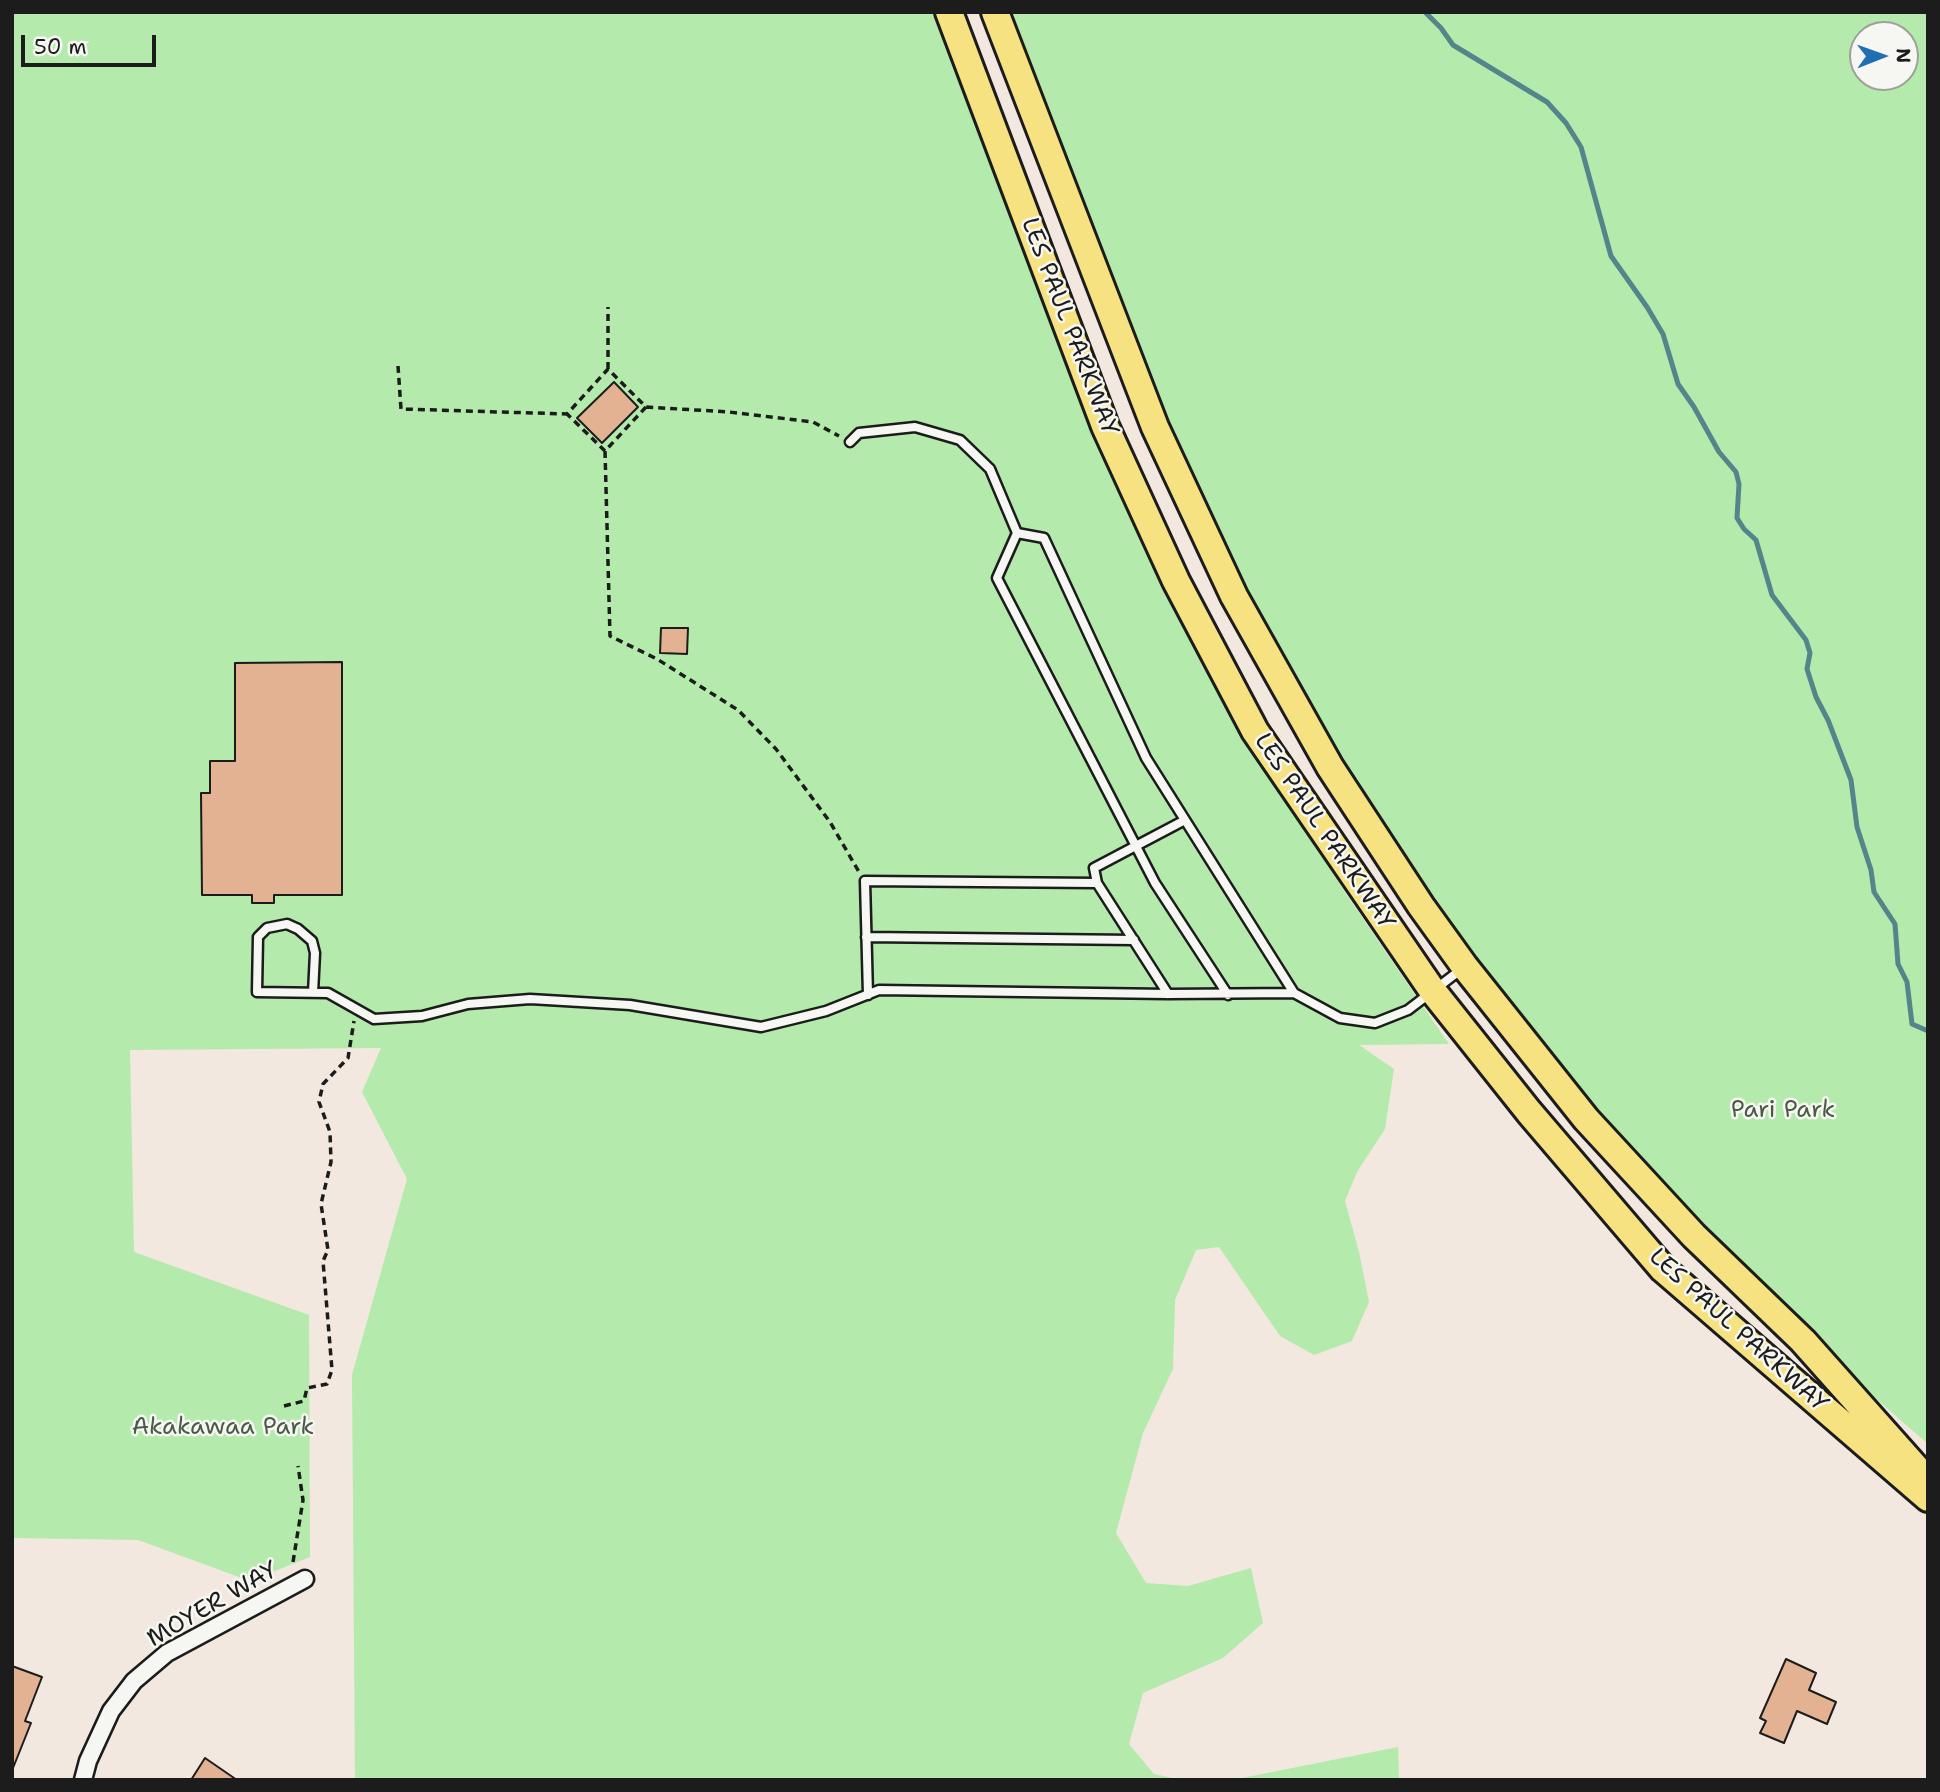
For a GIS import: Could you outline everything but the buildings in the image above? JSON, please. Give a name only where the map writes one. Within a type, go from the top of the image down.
[{"type":"main road","name":"LES PAUL PARKWAY","points":[[950,12],[1105,426],[1175,581],[1255,731],[1432,990],[1530,1112],[1663,1269],[1928,1499]]},
{"type":"main road","name":"LES PAUL PARKWAY","points":[[995,12],[1155,427],[1234,596],[1330,767],[1465,967],[1587,1119],[1694,1236],[1803,1341],[1928,1481]]},
{"type":"street","name":"MOYER WAY","points":[[83,1780],[88,1761],[111,1711],[134,1681],[167,1653],[305,1579]]},
{"type":"lane","points":[[850,442],[859,433],[915,427],[960,440],[990,469],[1017,533],[997,578],[1155,883],[1228,995]]},
{"type":"lane","points":[[1017,533],[1044,538],[1146,758],[1294,993],[1340,1018],[1375,1023],[1408,1010],[1465,967]]},
{"type":"lane","points":[[1168,994],[1097,883],[1094,868],[1185,820]]},
{"type":"lane","points":[[868,995],[865,881],[1097,883]]},
{"type":"lane","points":[[313,993],[315,953],[312,941],[298,929],[286,925],[267,928],[258,937],[257,992],[313,993],[328,993],[373,1018],[422,1016],[468,1004],[530,999],[630,1005],[761,1027],[827,1011],[879,990],[1228,995],[1294,993]]},
{"type":"lane","points":[[866,937],[1134,940]]},
{"type":"path","points":[[568,414],[608,369],[608,307]]},
{"type":"path","points":[[398,366],[401,409],[568,414],[605,451],[610,636],[657,659],[738,710],[776,749],[830,822],[865,881]]},
{"type":"path","points":[[608,369],[646,407],[729,412],[813,422],[850,442]]},
{"type":"path","points":[[605,451],[646,407]]},
{"type":"path","points":[[284,1406],[304,1401],[307,1388],[327,1384],[332,1370],[323,1261],[328,1250],[321,1204],[331,1162],[330,1132],[319,1102],[323,1084],[348,1058],[355,1009]]},
{"type":"path","points":[[293,1562],[303,1500],[298,1466]]},
{"type":"green space","name":"Akakawaa Park","points":[[12,12],[932,12],[1114,476],[1190,636],[1276,786],[1449,1044],[1359,1045],[1394,1069],[1385,1129],[1357,1172],[1345,1201],[1369,1302],[1352,1341],[1314,1355],[1280,1336],[1219,1247],[1196,1250],[1175,1300],[1173,1369],[1143,1433],[1116,1533],[1146,1583],[1188,1586],[1251,1568],[1263,1623],[1223,1658],[1143,1693],[1129,1744],[1154,1774],[1182,1780],[355,1780],[352,1375],[407,1179],[362,1092],[381,1048],[130,1050],[134,1252],[309,1315],[310,1557],[250,1581],[138,1540],[12,1538]]},
{"type":"green space","name":"Pari Park","points":[[1000,12],[1928,12],[1928,1444],[1811,1342],[1589,1115],[1356,797],[1179,464]]},
{"type":"green space","points":[[1398,1747],[1399,1780],[1232,1780]]},
{"type":"waterway","points":[[1425,12],[1453,45],[1547,102],[1566,123],[1581,147],[1611,256],[1663,334],[1678,384],[1719,452],[1736,472],[1739,484],[1737,518],[1756,540],[1772,595],[1806,640],[1810,653],[1807,669],[1851,780],[1857,827],[1871,870],[1874,892],[1895,924],[1898,964],[1907,982],[1912,1024],[1928,1031]]}]
